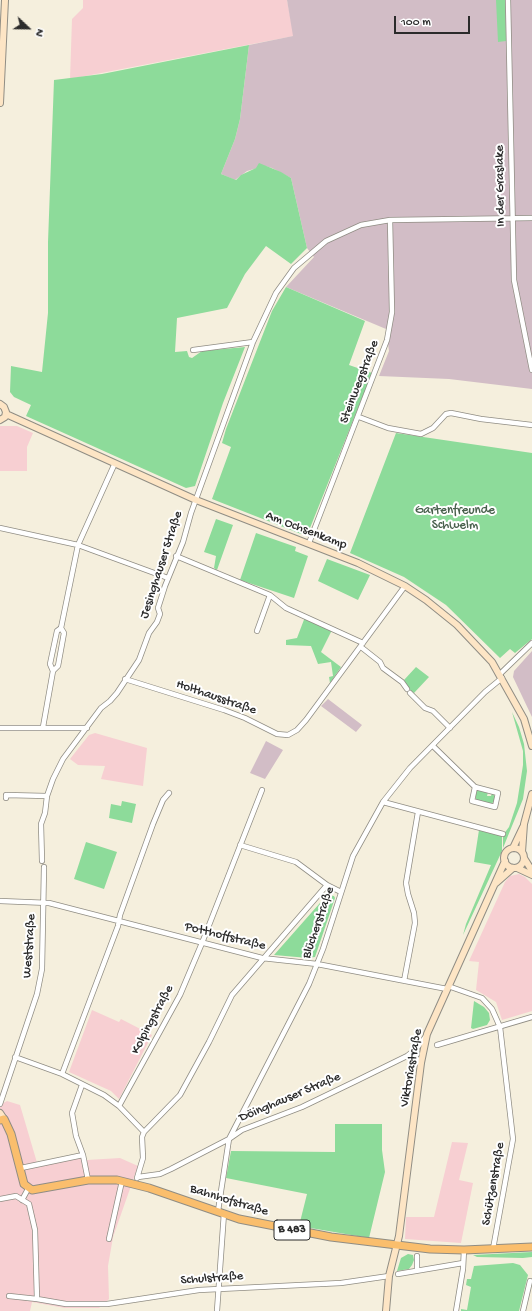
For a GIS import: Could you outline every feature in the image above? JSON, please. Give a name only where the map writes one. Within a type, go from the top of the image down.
[{"type":"main road","points":[[0,100],[2,15],[5,0]]},
{"type":"main road","points":[[0,404],[5,408],[6,414],[0,420]]},
{"type":"main road","name":"Am Ochsenkamp","points":[[6,414],[196,500],[309,543],[381,573],[404,586],[426,600],[457,625],[483,651],[501,676],[524,719],[532,746]]},
{"type":"main road","points":[[532,794],[524,824],[513,848],[506,853],[505,860],[508,866],[532,875]]},
{"type":"main road","points":[[515,868],[522,864],[524,824]]},
{"type":"main road","points":[[513,848],[518,849],[523,855],[532,871]]},
{"type":"main road","name":"Viktoriastraße","points":[[386,1311],[389,1276],[397,1246],[421,1063],[427,1034],[505,860]]},
{"type":"main road","name":"Viktoriastraße","points":[[496,883],[515,868]]},
{"type":"main road","points":[[0,1113],[2,1120],[15,1144],[24,1184],[28,1189]]},
{"type":"main road","name":"Bahnhofstraße","points":[[28,1189],[40,1190],[88,1180],[101,1179],[137,1181],[221,1212],[253,1222],[291,1230],[417,1248],[464,1250],[532,1247]]},
{"type":"street","name":"In der Graslake","points":[[508,0],[514,280],[532,370]]},
{"type":"street","name":"Jesinghauser Straße","points":[[42,861],[41,824],[45,813],[47,796],[53,779],[61,763],[101,708],[110,701],[139,660],[149,632],[157,622],[160,614],[158,608],[168,578],[253,342],[276,293],[294,268],[326,241],[361,225],[390,220],[532,218]]},
{"type":"street","name":"Steinwegstraße","points":[[309,543],[384,351],[391,325],[390,220]]},
{"type":"street","points":[[193,350],[253,342]]},
{"type":"street","points":[[359,417],[388,428],[421,434],[433,428],[446,414],[451,413],[529,425]]},
{"type":"street","points":[[43,727],[53,671],[50,664],[57,631],[61,628],[78,545],[115,463]]},
{"type":"street","points":[[0,528],[78,545],[168,578]]},
{"type":"street","points":[[176,556],[270,595],[280,604],[362,645],[380,662],[383,668],[402,682],[408,691],[425,708],[433,711],[450,728]]},
{"type":"street","points":[[362,645],[404,586]]},
{"type":"street","points":[[257,631],[270,595]]},
{"type":"street","points":[[53,671],[58,666],[64,633],[61,628]]},
{"type":"street","name":"Blücherstraße","points":[[217,1311],[221,1212],[229,1139],[309,984],[353,856],[383,802],[410,768],[532,644]]},
{"type":"street","name":"Holthausstraße","points":[[125,679],[236,714],[277,734],[288,735],[297,730],[362,645]]},
{"type":"street","points":[[0,728],[87,728]]},
{"type":"street","points":[[433,746],[475,787],[498,793],[494,807],[472,801],[475,787]]},
{"type":"street","name":"Kolpingstraße","points":[[119,1106],[180,996],[262,790]]},
{"type":"street","points":[[62,1074],[119,921],[153,824],[163,800],[169,793]]},
{"type":"street","points":[[6,798],[6,795],[47,796]]},
{"type":"street","points":[[383,802],[502,834]]},
{"type":"street","points":[[404,981],[415,923],[414,913],[406,883],[418,812]]},
{"type":"street","points":[[240,845],[296,862],[327,886],[341,892]]},
{"type":"street","points":[[44,867],[44,903]]},
{"type":"street","points":[[137,1181],[143,1158],[142,1137],[144,1132],[180,1095],[209,1042],[232,995],[262,958],[327,886]]},
{"type":"street","name":"Potthoffstraße","points":[[0,901],[49,903],[262,958],[317,964],[448,988],[478,996],[487,1002],[500,1027]]},
{"type":"street","name":"Weststraße","points":[[0,1104],[37,994],[42,969],[44,903]]},
{"type":"street","points":[[437,1046],[532,1017]]},
{"type":"street","name":"Schützenstraße","points":[[493,1249],[513,1139],[500,1027]]},
{"type":"street","name":"Döinghauser Straße","points":[[137,1181],[172,1169],[229,1139],[242,1130],[302,1107],[407,1056],[417,1048],[427,1034]]},
{"type":"street","points":[[407,1056],[415,1057],[421,1063]]},
{"type":"street","points":[[16,1057],[62,1074],[104,1095],[119,1106],[144,1132]]},
{"type":"street","points":[[82,1085],[72,1113],[76,1136],[83,1155],[88,1180]]},
{"type":"street","points":[[21,1168],[83,1155]]},
{"type":"street","points":[[109,1239],[122,1181]]},
{"type":"street","points":[[22,1200],[28,1189]]},
{"type":"street","points":[[0,1199],[16,1196],[29,1204],[35,1230],[37,1299]]},
{"type":"street","points":[[456,1311],[464,1250]]},
{"type":"street","points":[[417,1256],[417,1270]]},
{"type":"street","points":[[398,1274],[463,1263]]},
{"type":"street","name":"Schulstraße","points":[[9,1296],[66,1304],[107,1304],[177,1293],[219,1289],[341,1283],[389,1276]]},
{"type":"street","points":[[523,1311],[530,1281]]},
{"type":"shaded area","points":[[83,0],[287,0],[294,36],[70,79],[72,19],[83,8]]},
{"type":"shaded area","points":[[287,0],[532,0],[532,389],[449,379],[379,376],[389,351],[386,329],[286,287],[314,257],[307,248],[291,178],[265,166],[247,171],[235,180],[221,174],[235,139],[240,119],[249,45],[293,36]]},
{"type":"shaded area","points":[[0,426],[17,426],[33,433],[27,447],[27,471],[0,471]]},
{"type":"shaded area","points":[[532,651],[532,717],[513,677],[514,671]]},
{"type":"shaded area","points":[[328,699],[362,725],[356,732],[321,706]]},
{"type":"shaded area","points":[[95,733],[147,748],[143,786],[101,779],[105,766],[78,765],[70,759],[89,735]]},
{"type":"shaded area","points":[[266,741],[283,750],[265,779],[250,773]]},
{"type":"shaded area","points":[[519,874],[525,877],[532,884],[532,1011],[502,1020],[496,1002],[476,990],[479,962],[469,961],[505,882],[510,876]]},
{"type":"shaded area","points":[[92,1010],[119,1022],[121,1019],[152,1035],[119,1099],[111,1091],[69,1072]]},
{"type":"shaded area","points":[[7,1101],[20,1105],[38,1166],[80,1158],[87,1160],[120,1158],[138,1166],[113,1237],[108,1266],[109,1299],[99,1308],[65,1308],[32,1302],[30,1311],[0,1311],[0,1105]]},
{"type":"shaded area","points":[[452,1142],[468,1143],[459,1180],[473,1183],[461,1243],[405,1239],[406,1217],[434,1217]]},
{"type":"green space","points":[[496,0],[505,0],[506,41],[498,42]]},
{"type":"green space","points":[[249,45],[240,119],[235,139],[221,174],[236,180],[241,175],[256,168],[259,163],[291,178],[307,248],[291,264],[266,246],[245,274],[227,308],[177,318],[175,352],[187,351],[189,357],[192,358],[202,351],[245,347],[223,403],[195,486],[186,488],[26,416],[31,405],[14,397],[10,392],[11,366],[42,372],[48,313],[48,242],[54,80],[102,74]]},
{"type":"green space","points":[[286,287],[365,321],[349,365],[372,373],[308,533],[301,534],[212,499],[231,447],[222,443],[226,429],[272,311]]},
{"type":"green space","name":"Gartenfreunde Schwelm","points":[[396,433],[532,453],[532,639],[515,653],[510,649],[500,658],[446,605],[404,577],[350,553]]},
{"type":"green space","points":[[216,519],[233,525],[217,570],[214,568],[216,556],[204,552]]},
{"type":"green space","points":[[256,533],[296,547],[295,551],[308,556],[294,598],[240,580]]},
{"type":"green space","points":[[327,559],[370,575],[358,600],[318,581]]},
{"type":"green space","points":[[305,617],[332,630],[321,652],[341,667],[330,683],[329,677],[333,676],[331,662],[318,664],[311,646],[286,645],[286,640],[297,638]]},
{"type":"green space","points":[[416,667],[429,677],[414,693],[408,689],[404,680]]},
{"type":"green space","points":[[512,712],[519,727],[524,744],[527,771],[523,799],[503,848],[503,835],[509,827],[517,803],[523,765],[523,751]]},
{"type":"green space","points":[[476,789],[488,792],[487,796],[491,796],[493,793],[495,797],[494,802],[490,804],[476,800]]},
{"type":"green space","points":[[122,801],[136,804],[132,823],[109,818],[111,804],[121,806]]},
{"type":"green space","points":[[479,830],[502,835],[502,851],[463,935],[466,924],[491,865],[474,862]]},
{"type":"green space","points":[[86,842],[117,852],[104,889],[74,879]]},
{"type":"green space","points":[[327,895],[334,896],[335,898],[315,957],[308,958],[274,955]]},
{"type":"green space","points":[[474,1001],[484,1007],[489,1013],[490,1020],[487,1025],[473,1029],[471,1028]]},
{"type":"green space","points":[[335,1124],[382,1124],[382,1150],[385,1172],[369,1238],[299,1226],[307,1194],[226,1178],[231,1151],[335,1152]]},
{"type":"green space","points":[[532,1252],[532,1257],[523,1258],[477,1257],[473,1255]]},
{"type":"green space","points":[[408,1254],[413,1255],[414,1260],[412,1265],[409,1269],[397,1271],[401,1258]]},
{"type":"green space","points":[[513,1263],[520,1265],[528,1275],[519,1311],[461,1311],[461,1309],[467,1310],[471,1287],[466,1285],[467,1279],[471,1279],[474,1266]]}]
